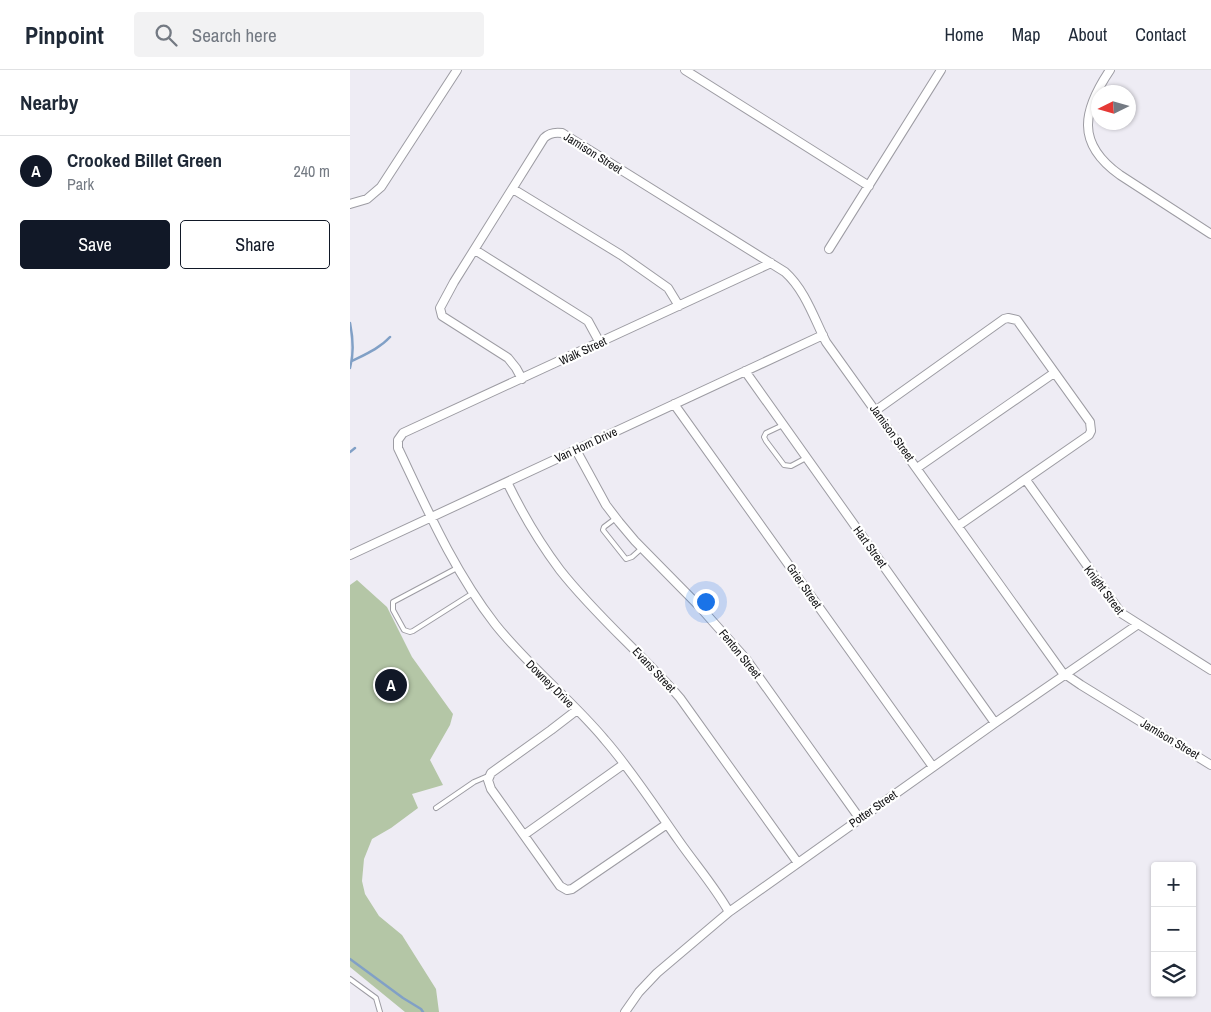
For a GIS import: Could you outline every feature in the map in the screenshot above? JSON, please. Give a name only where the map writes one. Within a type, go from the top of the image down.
[{"type":"street","points":[[350,204],[367,199],[381,187],[457,70]]},
{"type":"street","points":[[685,70],[869,186]]},
{"type":"street","points":[[830,249],[941,70]]},
{"type":"street","points":[[1110,70],[1092,100],[1089,112],[1090,135],[1101,158],[1120,175],[1211,234]]},
{"type":"street","name":"Jamison Street","points":[[513,189],[544,138],[551,133],[562,134],[793,278],[823,335],[1064,674],[1211,765]]},
{"type":"street","points":[[522,379],[508,358],[442,316],[440,308],[454,282],[513,189],[621,255],[668,288],[680,306]]},
{"type":"street","points":[[475,250],[581,316],[592,328],[600,343]]},
{"type":"street","name":"Walk Street","points":[[398,440],[403,433],[771,263]]},
{"type":"street","points":[[875,410],[1004,319],[1012,318],[1018,320],[1090,422],[1091,431],[1082,440],[958,526]]},
{"type":"street","name":"Van Horn Drive","points":[[350,555],[823,335]]},
{"type":"street","name":"Hart Street","points":[[745,371],[995,723]]},
{"type":"street","points":[[916,468],[1054,373]]},
{"type":"street","name":"Grier Street","points":[[674,404],[934,767]]},
{"type":"street","name":"Downey Drive","points":[[398,440],[398,448],[430,517],[457,568],[473,593],[511,642],[605,740],[667,824],[728,912]]},
{"type":"street","name":"Fenton Street","points":[[576,450],[606,505],[616,518],[746,659],[860,818]]},
{"type":"street","name":"Knight Street","points":[[1026,480],[1115,606],[1125,617],[1211,670]]},
{"type":"street","name":"Evans Street","points":[[506,482],[528,523],[560,570],[680,698],[798,862]]},
{"type":"street","name":"Potter Street","points":[[625,1012],[639,992],[657,973],[728,912],[1137,624]]},
{"type":"street","points":[[576,710],[488,776],[490,789],[560,886],[566,890],[572,889],[667,824]]},
{"type":"street","points":[[524,835],[624,764]]},
{"type":"lane","points":[[783,425],[766,433],[764,437],[766,441],[784,465],[791,466],[806,458]]},
{"type":"lane","points":[[616,518],[604,527],[603,530],[626,559],[629,559],[642,548]]},
{"type":"lane","points":[[457,568],[393,602],[393,610],[404,630],[413,631],[473,593]]},
{"type":"lane","points":[[436,808],[474,782],[488,776]]},
{"type":"lane","points":[[350,979],[376,998],[380,1012]]},
{"type":"green space","points":[[357,580],[387,607],[412,657],[453,714],[450,725],[430,760],[443,785],[412,794],[418,808],[372,839],[364,859],[362,881],[365,894],[379,916],[402,935],[436,989],[439,1012],[405,1012],[350,967],[350,585]]},
{"type":"waterway","points":[[350,323],[353,346],[350,368]]},
{"type":"waterway","points":[[352,361],[377,348],[390,337]]},
{"type":"waterway","points":[[350,452],[355,448]]},
{"type":"waterway","points":[[350,959],[423,1012]]},
{"type":"place","name":"Crooked Billet Green","points":[[391,685]]}]
